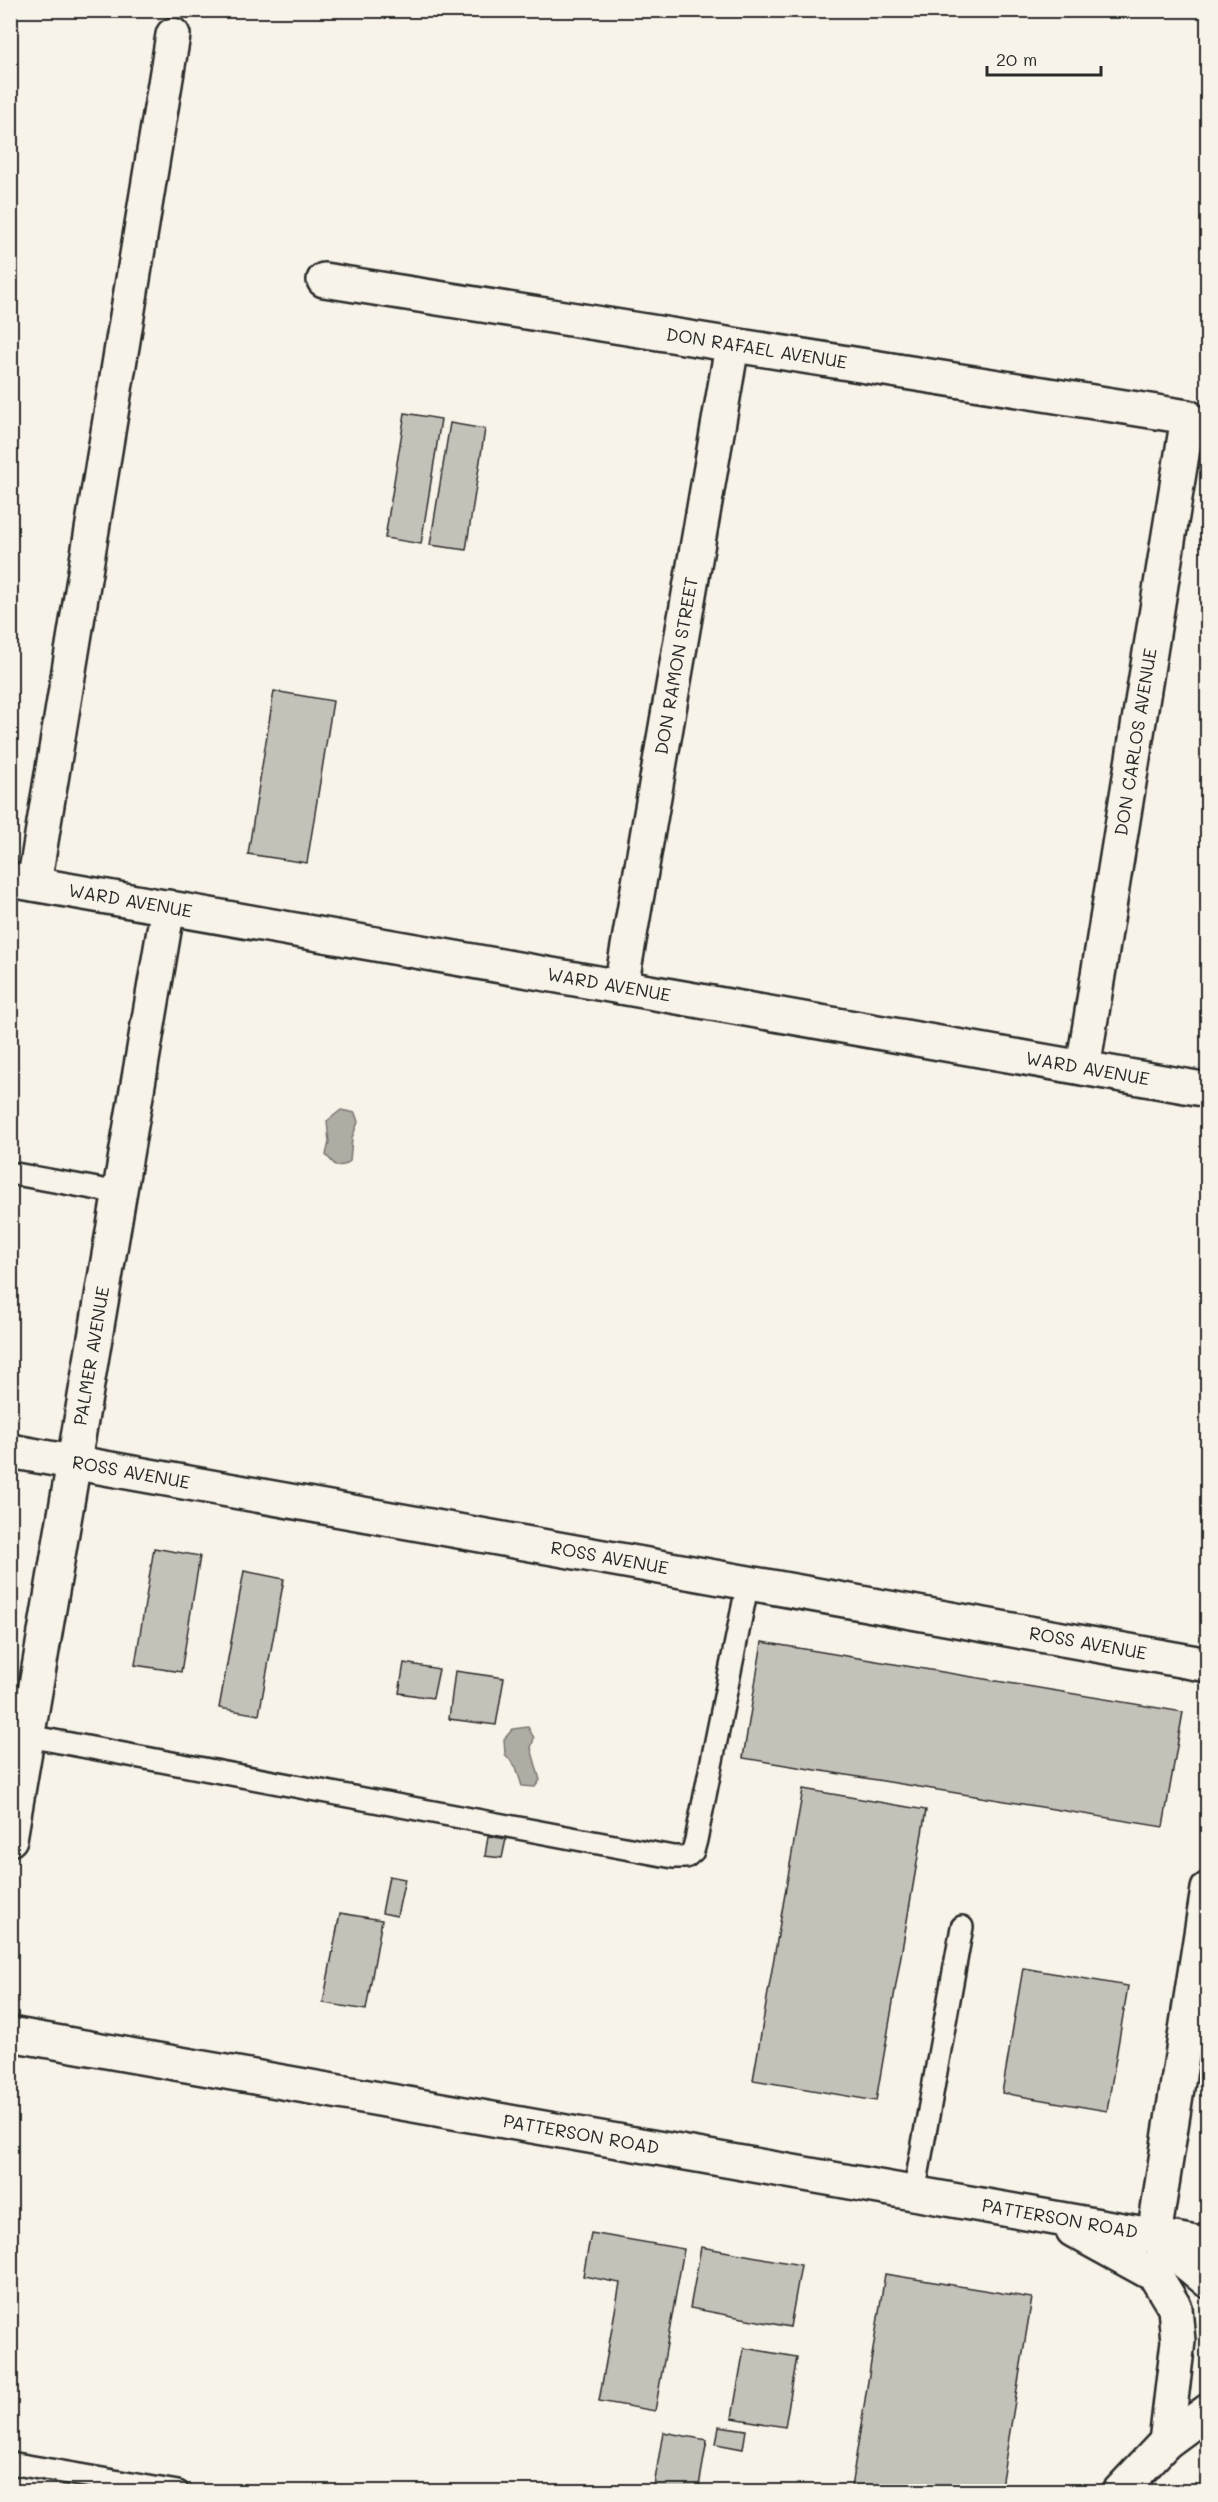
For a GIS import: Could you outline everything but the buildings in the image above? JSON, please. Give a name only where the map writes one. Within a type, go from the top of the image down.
[{"type":"street","points":[[22,882],[173,35]]},
{"type":"street","name":"DON RAFAEL AVENUE","points":[[324,280],[1188,417]]},
{"type":"street","name":"DON RAMON STREET","points":[[621,987],[732,346]]},
{"type":"street","name":"DON CARLOS AVENUE","points":[[1083,1068],[1188,417]]},
{"type":"street","name":"WARD AVENUE","points":[[22,882],[1208,1090]]},
{"type":"street","name":"PALMER AVENUE","points":[[10,1839],[22,1740],[75,1462],[168,908]]},
{"type":"street","name":"ROSS AVENUE","points":[[10,1451],[1208,1665]]},
{"type":"street","points":[[1154,2236],[1208,1889]]},
{"type":"street","name":"PATTERSON ROAD","points":[[10,2034],[1208,2246]]},
{"type":"street","points":[[1048,2217],[1155,2275],[1175,2308],[1178,2341],[1167,2442]]},
{"type":"street","name":"PATTERSON ROAD","points":[[1154,2236],[1208,2281]]},
{"type":"street","points":[[1119,2492],[1167,2442],[1208,2411]]},
{"type":"lane","points":[[10,1173],[120,1193]]},
{"type":"lane","points":[[22,1740],[673,1857],[686,1857],[693,1851],[696,1840],[748,1582]]},
{"type":"lane","points":[[914,2194],[962,1927]]},
{"type":"lane","points":[[10,2463],[178,2492]]},
{"type":"shaded area","points":[[341,1110],[355,1113],[358,1122],[352,1138],[350,1161],[336,1166],[326,1155],[329,1142],[327,1121]]},
{"type":"shaded area","points":[[528,1727],[534,1738],[531,1748],[540,1780],[535,1787],[522,1786],[516,1767],[505,1754],[504,1739],[513,1729]]}]
